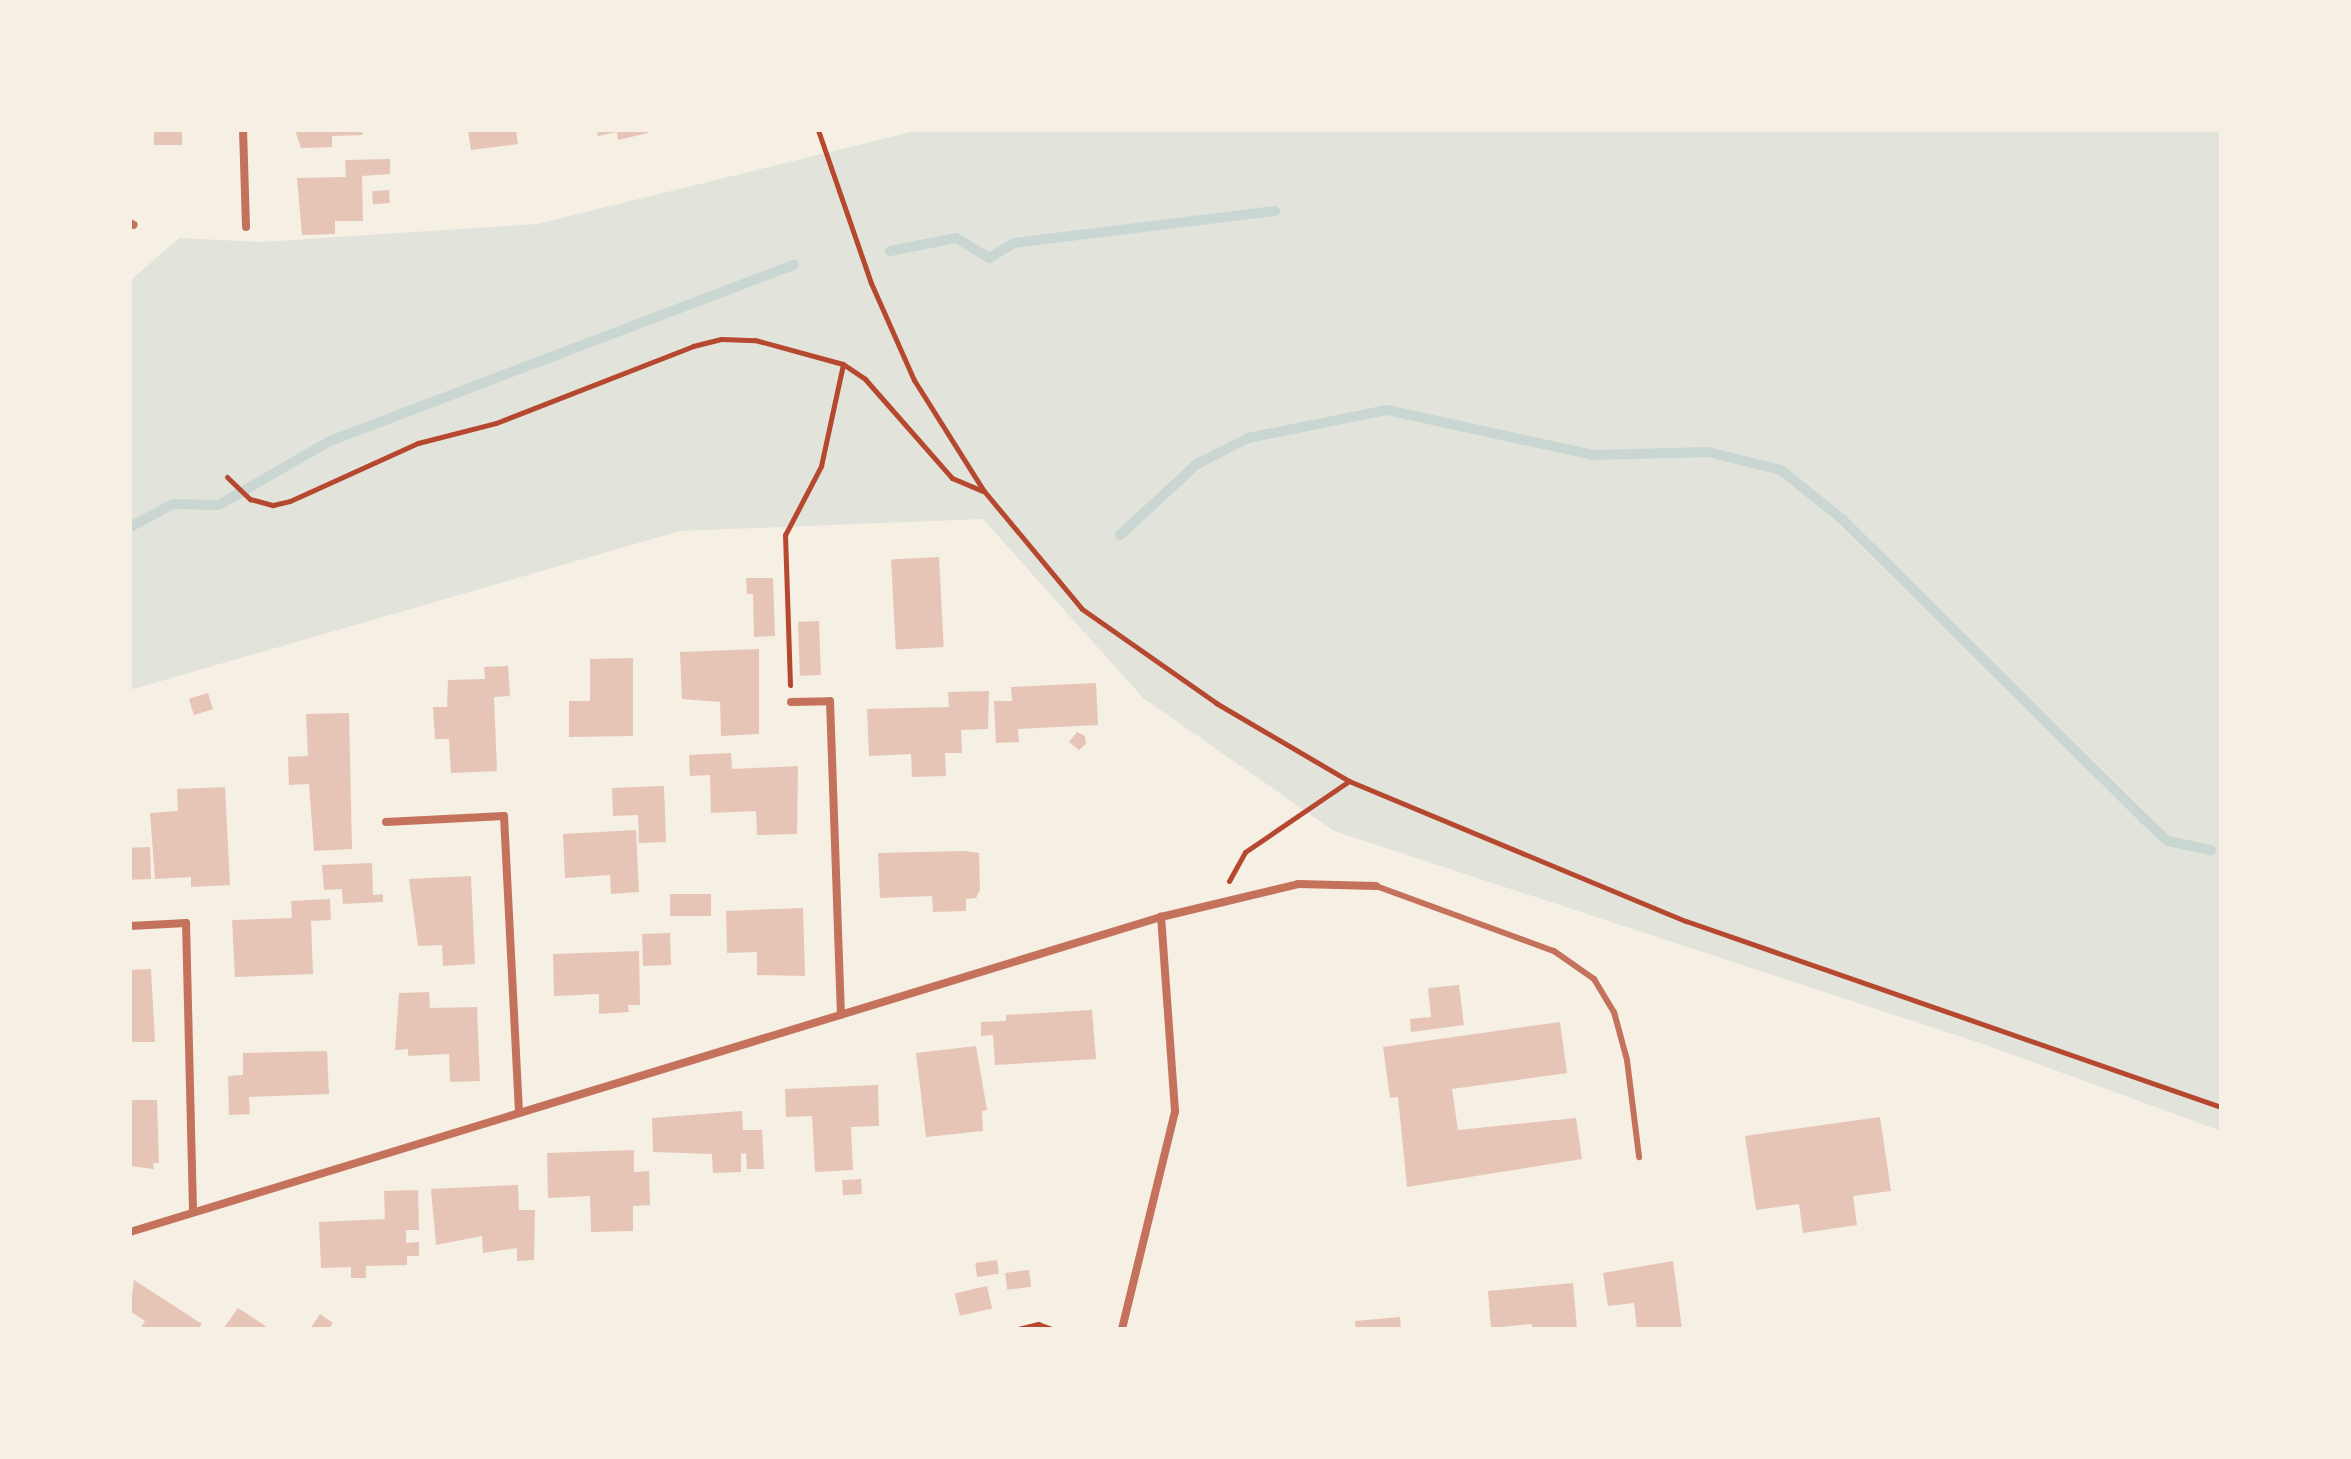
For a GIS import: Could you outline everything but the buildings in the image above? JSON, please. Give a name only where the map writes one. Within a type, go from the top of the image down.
[{"type":"street","points":[[243,130],[246,227]]},
{"type":"street","points":[[791,702],[830,701],[841,1015]]},
{"type":"street","points":[[386,822],[504,816],[519,1113]]},
{"type":"street","points":[[130,1232],[1218,901],[1298,884],[1376,886]]},
{"type":"street","points":[[1122,1329],[1175,1111],[1161,917]]},
{"type":"street","points":[[130,926],[186,923],[193,1211]]},
{"type":"lane","points":[[1376,886],[1554,951],[1594,979],[1614,1012],[1627,1060],[1639,1157]]},
{"type":"path","points":[[818,130],[871,283],[914,380],[984,491],[1082,609],[1216,703],[1349,781],[1686,921],[2221,1107]]},
{"type":"path","points":[[227,477],[250,499],[273,505],[290,501],[418,443],[496,423],[721,339],[755,340],[843,364],[865,379],[952,478],[984,491]]},
{"type":"path","points":[[791,702],[785,535],[821,466],[843,364]]},
{"type":"path","points":[[1218,901],[1245,852],[1349,781]]},
{"type":"path","points":[[1018,1329],[1038,1324],[1052,1329]]},
{"type":"shaded area","points":[[919,130],[2221,130],[2221,1131],[1986,1045],[1334,831],[1143,698],[983,519],[680,531],[130,690],[130,281],[179,238],[261,242],[537,224]]},
{"type":"waterway","points":[[890,251],[956,238],[989,258],[1014,243],[1275,211]]},
{"type":"waterway","points":[[130,527],[173,504],[219,505],[330,441],[794,265]]},
{"type":"waterway","points":[[1120,535],[1197,464],[1248,438],[1387,410],[1593,455],[1708,452],[1781,470],[1842,519],[2168,841],[2211,850]]}]
